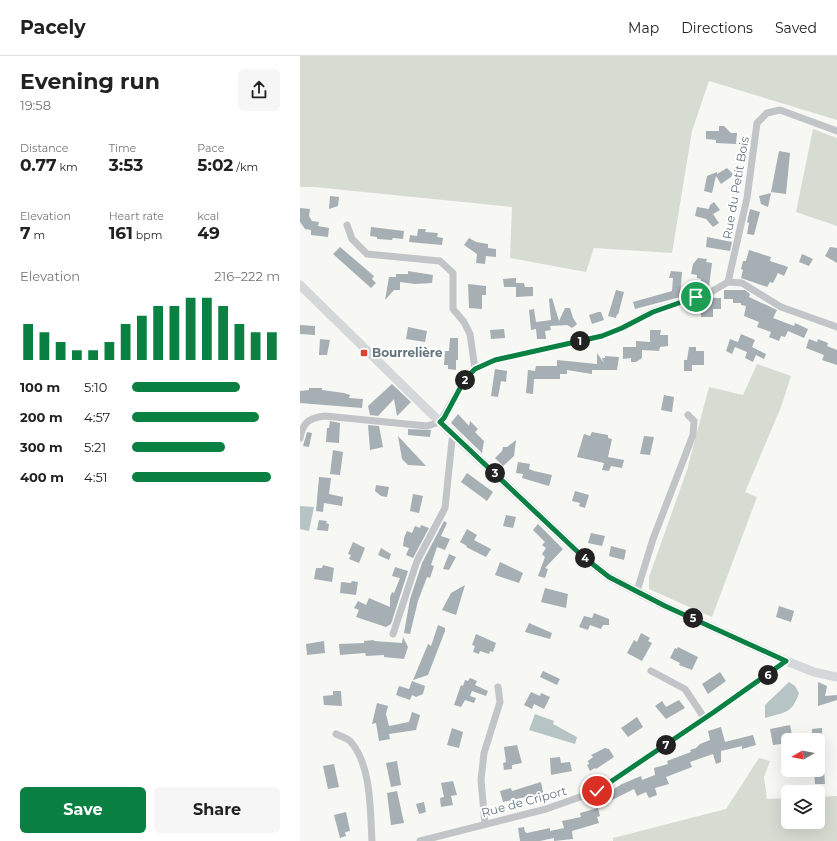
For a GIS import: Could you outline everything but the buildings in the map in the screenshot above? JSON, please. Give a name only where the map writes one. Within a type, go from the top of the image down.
[{"type":"main road","points":[[300,285],[440,422],[581,555],[609,577],[637,592],[786,661],[814,672],[837,677]]},
{"type":"street","name":"Rue du Petit Bois","points":[[728,282],[747,198],[757,123],[767,113],[780,110],[837,131]]},
{"type":"street","points":[[347,225],[352,239],[367,254],[440,261],[453,273],[453,309],[464,322],[470,334],[475,369]]},
{"type":"street","points":[[300,438],[302,428],[309,420],[316,417],[326,416],[427,426],[440,422],[444,418],[465,379],[475,369],[495,360],[602,336],[622,328],[653,312],[711,292],[728,282],[742,283],[781,307],[837,327]]},
{"type":"street","points":[[637,592],[653,539],[693,435],[694,421],[688,415]]},
{"type":"street","points":[[393,634],[417,561],[445,508],[452,440],[455,436]]},
{"type":"street","name":"Rue de Criport","points":[[420,841],[553,807],[597,791],[705,719],[786,661]]},
{"type":"street","points":[[651,671],[685,689],[705,719]]},
{"type":"street","points":[[485,824],[481,780],[484,753],[500,702],[498,687]]},
{"type":"street","points":[[336,734],[349,741],[361,762],[370,792],[372,841]]},
{"type":"shaded area","points":[[300,56],[837,56],[837,120],[709,81],[692,131],[672,253],[594,248],[586,272],[510,258],[512,207],[314,187],[300,187]]},
{"type":"shaded area","points":[[813,129],[837,138],[837,226],[796,212]]},
{"type":"shaded area","points":[[757,364],[791,376],[781,407],[745,492],[757,497],[712,617],[649,589],[649,577],[687,470],[709,387],[743,395]]},
{"type":"shaded area","points":[[300,506],[314,507],[309,531],[300,529]]},
{"type":"shaded area","points":[[789,682],[795,686],[799,693],[794,705],[783,713],[765,718],[765,705]]},
{"type":"shaded area","points":[[535,714],[554,721],[553,724],[577,737],[575,744],[529,730]]},
{"type":"shaded area","points":[[759,758],[770,761],[764,777],[767,799],[781,798],[781,829],[825,829],[825,797],[837,796],[837,841],[613,841],[613,838],[726,809]]},
{"type":"place","name":"Bourrelière","points":[[364,353]]},
{"type":"route","points":[[597,791],[767,676],[786,661],[754,645],[665,606],[609,577],[581,555],[440,422],[444,418],[465,379],[475,369],[495,360],[602,336],[672,304],[696,297]]}]
